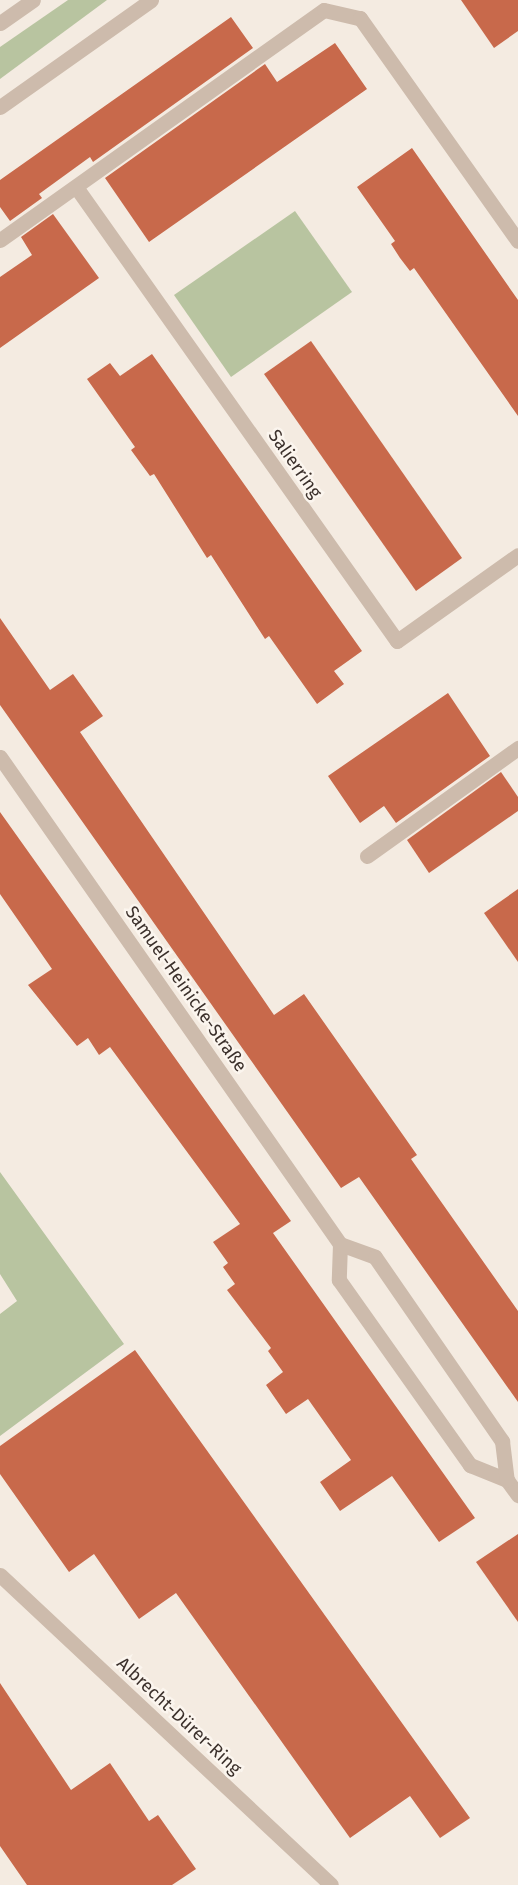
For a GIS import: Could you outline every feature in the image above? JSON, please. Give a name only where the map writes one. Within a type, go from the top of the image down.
[{"type":"street","points":[[0,23],[33,0]]},
{"type":"street","points":[[0,107],[151,0]]},
{"type":"street","points":[[0,240],[324,10],[360,18],[518,241]]},
{"type":"street","name":"Salierring","points":[[76,187],[397,641],[518,555]]},
{"type":"street","points":[[367,855],[518,748]]},
{"type":"street","name":"Samuel-Heinicke-Straße","points":[[0,757],[340,1244]]},
{"type":"street","points":[[507,1480],[470,1466],[339,1280],[340,1244],[375,1257],[502,1441],[507,1480],[518,1495]]},
{"type":"street","name":"Albrecht-Dürer-Ring","points":[[0,1575],[331,1885]]},
{"type":"green space","points":[[68,0],[107,0],[0,79],[0,47]]},
{"type":"green space","points":[[295,211],[352,292],[231,377],[174,295]]},
{"type":"green space","points":[[0,1172],[124,1344],[0,1436],[0,1314],[17,1301],[0,1274]]},
{"type":"building","points":[[461,0],[518,0],[518,31],[494,48]]},
{"type":"building","points":[[231,17],[253,48],[93,162],[90,157],[39,194],[42,198],[10,221],[0,207],[0,180]]},
{"type":"building","points":[[335,43],[367,89],[149,242],[105,178],[265,64],[277,82]]},
{"type":"building","points":[[412,148],[518,300],[518,416],[414,268],[410,271],[400,258],[391,244],[395,241],[357,187]]},
{"type":"building","points":[[53,214],[99,278],[0,348],[0,277],[32,255],[21,237]]},
{"type":"building","points":[[311,341],[462,558],[416,591],[264,374]]},
{"type":"building","points":[[152,354],[362,651],[334,671],[344,684],[317,704],[269,636],[265,639],[211,555],[207,558],[154,474],[150,476],[131,450],[135,447],[87,379],[110,363],[120,376]]},
{"type":"building","points":[[0,618],[50,690],[73,674],[103,716],[80,732],[274,1015],[304,994],[417,1155],[411,1159],[518,1311],[518,1402],[359,1177],[341,1188],[0,705]]},
{"type":"building","points":[[448,693],[490,756],[396,823],[384,806],[360,823],[328,776]]},
{"type":"building","points":[[501,772],[518,797],[518,811],[429,873],[407,840]]},
{"type":"building","points":[[0,812],[291,1221],[273,1233],[475,1518],[439,1542],[392,1476],[340,1511],[320,1482],[351,1460],[308,1399],[286,1414],[266,1385],[283,1372],[268,1351],[271,1348],[227,1290],[235,1284],[223,1267],[228,1263],[213,1242],[240,1224],[110,1047],[99,1055],[88,1038],[77,1046],[28,985],[52,969],[0,894]]},
{"type":"building","points":[[518,889],[518,962],[484,913]]},
{"type":"building","points":[[135,1350],[470,1818],[440,1838],[410,1796],[350,1838],[176,1593],[139,1619],[94,1554],[69,1572],[0,1474],[0,1446]]},
{"type":"building","points":[[518,1534],[518,1622],[476,1562]]},
{"type":"building","points":[[0,1683],[71,1790],[110,1763],[149,1821],[158,1815],[196,1869],[172,1885],[27,1885],[0,1846]]}]
